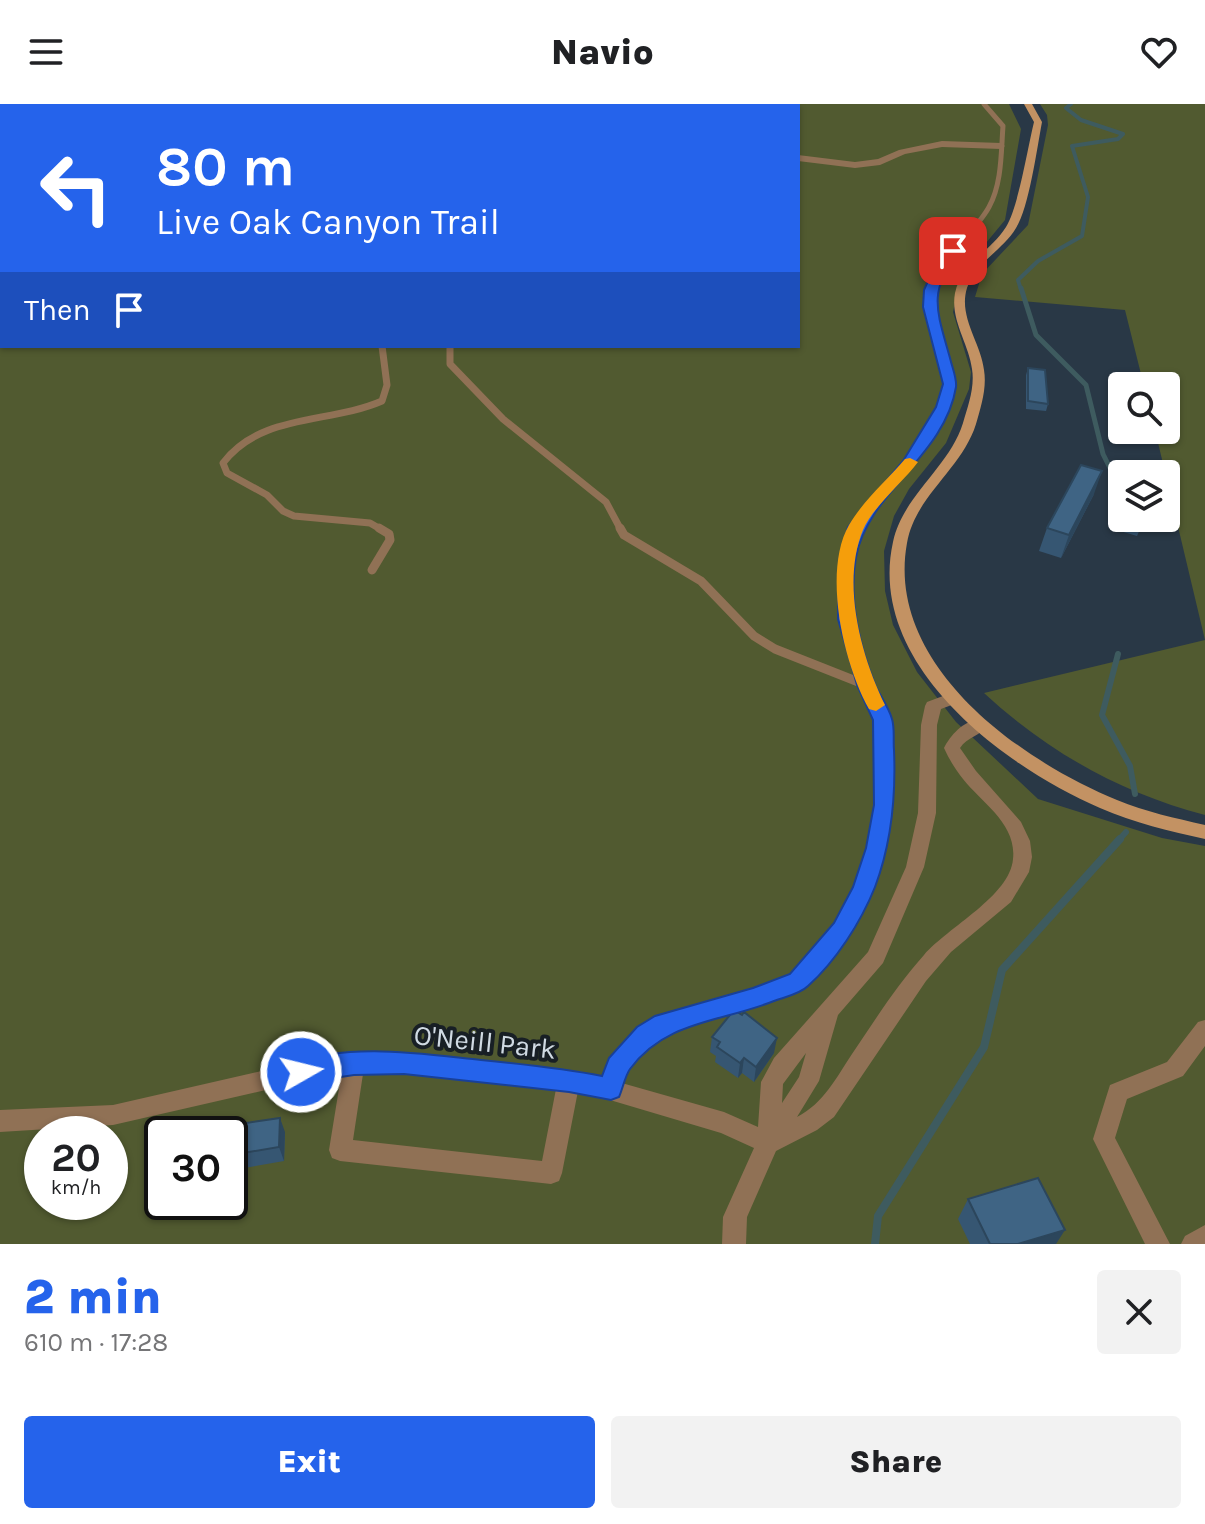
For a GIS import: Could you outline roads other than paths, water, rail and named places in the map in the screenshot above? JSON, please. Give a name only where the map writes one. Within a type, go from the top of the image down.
[{"type":"main road","points":[[1028,104],[1038,122],[1016,219],[1012,228],[976,265],[961,289],[961,305],[979,378],[964,438],[918,504],[899,541],[898,595],[902,617],[920,653],[951,699],[997,738],[1065,784],[1092,797],[1125,811],[1205,832]]},
{"type":"street","points":[[800,158],[855,165],[880,162],[902,152],[942,144],[1001,146]]},
{"type":"street","points":[[734,1244],[735,1217],[768,1143],[808,1081],[831,1008],[876,957],[915,867],[927,813],[929,725],[933,706],[951,699]]},
{"type":"street","points":[[768,1143],[823,1113],[906,992],[945,945],[986,912],[1018,880],[1023,860],[1022,836],[961,765],[952,748],[958,737],[979,725]]},
{"type":"street","points":[[928,761],[961,765]]},
{"type":"street","points":[[1158,1244],[1104,1139],[1118,1092],[1175,1069],[1205,1029]]},
{"type":"street","name":"O'Neill Park","points":[[0,1121],[113,1115],[249,1082],[354,1064],[404,1063],[569,1080],[611,1089],[724,1123],[768,1143]]},
{"type":"street","points":[[354,1064],[340,1150],[551,1173],[569,1080]]},
{"type":"street","points":[[1193,1244],[1205,1237]]},
{"type":"lane","points":[[611,1089],[617,1066],[645,1035],[664,1024],[755,998],[798,981],[842,930],[864,888],[877,848],[884,805],[883,720],[866,685],[847,619],[847,560],[856,527],[929,435],[950,384],[930,307],[930,290],[941,265],[991,203],[1003,126],[984,104]]},
{"type":"lane","points":[[372,570],[390,540],[389,534],[370,523],[312,519],[283,511],[267,495],[227,473],[223,463],[235,447],[266,431],[292,422],[369,409],[382,401],[387,385],[382,348]]},
{"type":"lane","points":[[450,348],[450,364],[503,419],[606,502],[624,535],[701,581],[754,636],[775,649],[866,685]]},
{"type":"waterway","points":[[1021,290],[1018,280],[1038,261],[1082,236],[1088,197],[1072,146],[1118,139],[1123,134],[1081,120],[1066,108],[1071,104]]},
{"type":"waterway","points":[[1021,288],[1036,335],[1086,385],[1108,464]]},
{"type":"waterway","points":[[1118,654],[1102,715],[1130,766],[1135,794]]},
{"type":"waterway","points":[[1118,841],[1126,832]]},
{"type":"waterway","points":[[875,1244],[878,1216],[984,1047],[1002,970],[1120,839]]}]
